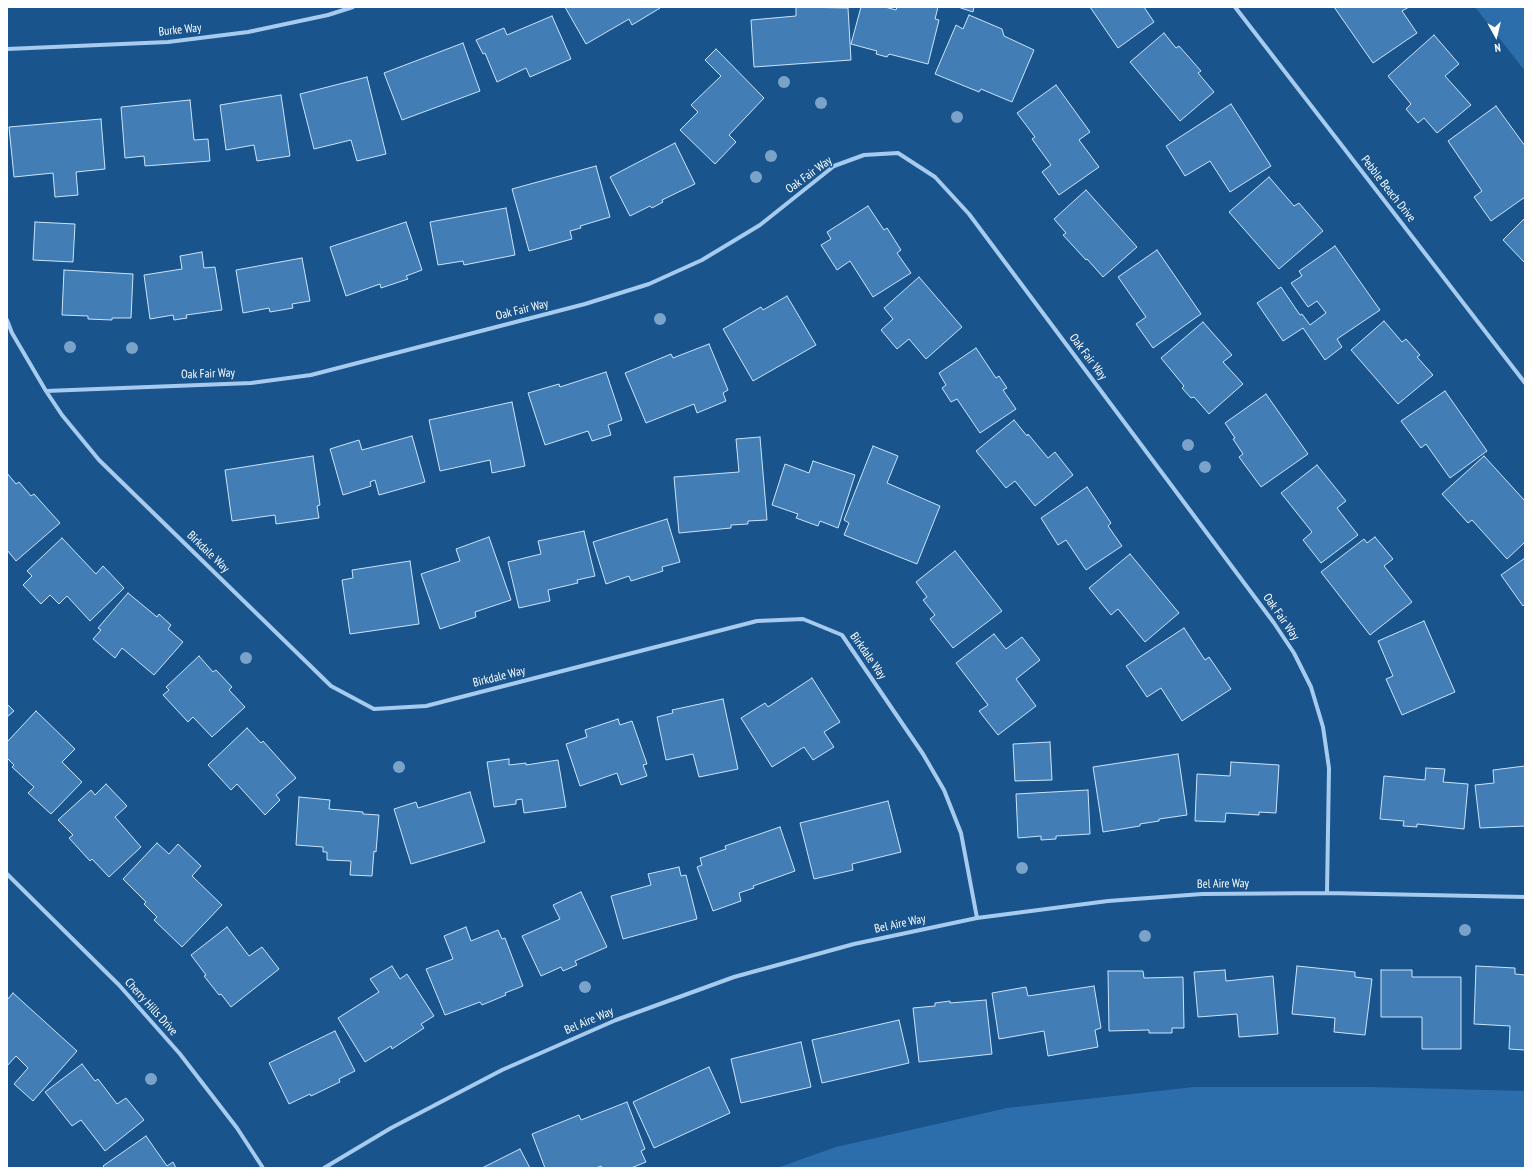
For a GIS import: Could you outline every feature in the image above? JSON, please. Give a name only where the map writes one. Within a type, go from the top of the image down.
[{"type":"street","name":"Burke Way","points":[[7,49],[168,42],[248,32],[328,15],[353,7]]},
{"type":"street","name":"Pebble Beach Drive","points":[[1235,7],[1525,383]]},
{"type":"street","name":"Oak Fair Way","points":[[46,391],[251,383],[311,375],[585,304],[649,284],[702,260],[760,225],[834,166],[864,155],[898,153],[935,177],[969,214],[1274,622],[1294,653],[1311,687],[1321,720],[1329,768],[1327,893]]},
{"type":"street","name":"Birkdale Way","points":[[7,320],[12,333],[46,391],[62,415],[99,460],[331,686],[374,708],[426,706],[757,621],[803,619],[842,635],[923,754],[944,790],[961,833],[977,918]]},
{"type":"street","name":"Cherry Hills Drive","points":[[7,874],[119,985],[180,1054],[237,1128],[263,1168]]},
{"type":"street","name":"Bel Aire Way","points":[[324,1168],[390,1128],[502,1070],[616,1020],[734,977],[854,944],[977,918],[1108,901],[1202,894],[1327,893],[1525,897]]},
{"type":"shaded area","points":[[1475,7],[1525,7],[1525,71]]},
{"type":"shaded area","points":[[1194,1087],[1371,1087],[1525,1091],[1525,1168],[777,1168],[836,1147],[1007,1108]]},
{"type":"building","points":[[565,7],[660,8],[632,25],[629,19],[586,44]]},
{"type":"building","points":[[796,7],[848,8],[851,60],[754,67],[751,20],[796,16]]},
{"type":"building","points":[[861,7],[885,7],[896,10],[897,7],[938,7],[935,19],[939,20],[928,64],[889,54],[887,57],[876,54],[877,51],[851,44]]},
{"type":"building","points":[[958,7],[974,7],[973,12]]},
{"type":"building","points":[[1090,7],[1144,7],[1154,22],[1118,48]]},
{"type":"building","points":[[1334,7],[1409,7],[1402,11],[1417,33],[1373,63]]},
{"type":"building","points":[[969,15],[1002,29],[1004,36],[1034,50],[1012,102],[981,89],[979,92],[935,74],[956,25],[963,29]]},
{"type":"building","points":[[552,16],[571,59],[530,77],[526,68],[497,82],[485,53],[483,54],[476,40],[504,28],[507,35]]},
{"type":"building","points":[[1164,33],[1176,48],[1179,46],[1201,71],[1198,73],[1214,92],[1180,121],[1130,62]]},
{"type":"building","points":[[1434,35],[1459,64],[1445,76],[1471,105],[1437,133],[1424,118],[1418,123],[1406,109],[1411,104],[1388,76]]},
{"type":"building","points":[[463,43],[480,91],[402,120],[384,73]]},
{"type":"building","points":[[716,49],[764,98],[729,135],[736,142],[715,164],[680,130],[698,112],[691,105],[721,76],[705,60]]},
{"type":"building","points":[[367,77],[386,154],[357,161],[351,140],[314,149],[300,94]]},
{"type":"building","points":[[1056,85],[1090,132],[1079,140],[1099,167],[1059,195],[1042,172],[1051,165],[1032,139],[1035,137],[1017,113]]},
{"type":"building","points":[[281,95],[290,156],[257,161],[254,145],[226,150],[220,105]]},
{"type":"building","points":[[190,100],[194,140],[208,139],[210,161],[145,166],[144,156],[125,158],[121,107]]},
{"type":"building","points":[[1231,104],[1271,166],[1230,192],[1210,161],[1185,176],[1166,146]]},
{"type":"building","points":[[1496,106],[1525,146],[1525,197],[1491,221],[1474,197],[1482,191],[1448,141]]},
{"type":"building","points":[[101,119],[105,169],[76,172],[78,195],[55,197],[53,173],[14,177],[9,127]]},
{"type":"building","points":[[675,143],[695,184],[662,200],[663,202],[652,208],[650,206],[630,216],[610,177]]},
{"type":"building","points":[[596,166],[610,217],[580,226],[581,228],[570,231],[572,239],[529,251],[512,189]]},
{"type":"building","points":[[1269,177],[1294,206],[1299,203],[1323,231],[1279,269],[1229,212]]},
{"type":"building","points":[[1086,190],[1137,247],[1103,277],[1063,235],[1066,233],[1054,219]]},
{"type":"building","points":[[868,206],[884,230],[887,228],[901,250],[897,253],[911,273],[873,297],[850,261],[837,270],[821,245],[831,239],[827,232]]},
{"type":"building","points":[[506,208],[515,255],[464,265],[463,261],[438,265],[430,222]]},
{"type":"building","points":[[1525,218],[1525,263],[1503,240]]},
{"type":"building","points":[[35,222],[75,224],[73,262],[33,260]]},
{"type":"building","points":[[406,222],[422,270],[406,276],[408,279],[381,288],[380,284],[346,296],[330,247]]},
{"type":"building","points":[[1335,246],[1380,310],[1337,339],[1342,347],[1325,360],[1303,328],[1283,341],[1257,303],[1281,287],[1300,315],[1302,314],[1310,325],[1326,313],[1317,301],[1308,307],[1291,283],[1302,276],[1299,271]]},
{"type":"building","points":[[1157,250],[1201,314],[1153,348],[1136,324],[1146,317],[1118,277]]},
{"type":"building","points":[[202,252],[204,268],[215,267],[222,310],[186,315],[187,318],[174,320],[173,315],[150,319],[144,275],[182,269],[180,256]]},
{"type":"building","points":[[302,258],[310,301],[292,304],[293,308],[270,312],[269,308],[243,313],[236,270]]},
{"type":"building","points":[[64,270],[133,274],[131,318],[112,318],[112,320],[88,319],[88,316],[62,315]]},
{"type":"building","points":[[919,277],[962,327],[926,359],[909,339],[897,349],[881,330],[893,319],[884,308]]},
{"type":"building","points":[[787,296],[816,345],[753,381],[723,329],[761,307],[763,310]]},
{"type":"building","points":[[1384,321],[1402,342],[1406,339],[1420,355],[1417,357],[1433,375],[1398,404],[1351,350]]},
{"type":"building","points":[[1203,322],[1232,355],[1223,362],[1243,384],[1209,414],[1194,397],[1191,398],[1182,388],[1184,386],[1161,358]]},
{"type":"building","points":[[709,344],[728,390],[723,393],[726,401],[697,413],[694,404],[646,423],[625,373],[671,354],[673,358]]},
{"type":"building","points":[[976,348],[996,378],[999,376],[1007,388],[1003,390],[1016,409],[980,433],[957,399],[951,402],[942,388],[946,385],[939,373]]},
{"type":"building","points":[[606,372],[622,420],[608,425],[611,435],[592,441],[588,431],[545,445],[528,393],[559,384],[560,387]]},
{"type":"building","points":[[1445,391],[1487,451],[1450,478],[1426,444],[1421,448],[1401,421]]},
{"type":"building","points":[[1266,394],[1308,454],[1261,487],[1239,457],[1243,454],[1225,423]]},
{"type":"building","points":[[512,402],[525,466],[492,473],[490,460],[440,471],[429,420]]},
{"type":"building","points":[[1014,420],[1048,458],[1055,452],[1073,475],[1035,506],[1015,481],[1006,488],[976,451]]},
{"type":"building","points":[[412,436],[425,482],[379,495],[375,480],[370,482],[371,486],[343,495],[330,449],[359,440],[362,450]]},
{"type":"building","points":[[760,437],[767,520],[748,521],[748,524],[731,525],[731,528],[679,533],[674,477],[739,472],[736,439]]},
{"type":"building","points":[[873,446],[898,456],[887,483],[940,506],[917,564],[844,535],[849,523],[844,520]]},
{"type":"building","points":[[313,456],[320,505],[317,506],[319,518],[276,524],[275,515],[232,521],[225,470]]},
{"type":"building","points":[[1484,456],[1525,501],[1525,542],[1507,559],[1472,520],[1468,523],[1442,494]]},
{"type":"building","points":[[813,461],[855,475],[838,528],[820,521],[818,526],[796,518],[798,514],[772,505],[785,464],[809,473]]},
{"type":"building","points":[[1317,465],[1346,501],[1337,508],[1358,535],[1321,563],[1303,540],[1312,532],[1281,493]]},
{"type":"building","points":[[7,473],[16,484],[19,482],[31,496],[34,494],[60,523],[16,561],[7,550]]},
{"type":"building","points":[[1087,487],[1111,523],[1108,526],[1122,546],[1086,570],[1066,540],[1058,545],[1041,518]]},
{"type":"building","points":[[667,519],[680,562],[662,567],[663,571],[631,581],[629,576],[606,584],[593,542]]},
{"type":"building","points":[[584,531],[595,576],[577,580],[578,583],[548,590],[550,601],[519,608],[508,562],[541,554],[538,541]]},
{"type":"building","points":[[489,537],[511,600],[475,612],[476,617],[440,629],[421,574],[460,561],[456,549]]},
{"type":"building","points":[[1375,537],[1393,559],[1384,566],[1412,602],[1370,635],[1321,572],[1364,539],[1367,543]]},
{"type":"building","points":[[62,538],[96,574],[103,566],[124,588],[90,621],[67,596],[59,604],[50,595],[41,604],[23,585],[32,576],[27,571]]},
{"type":"building","points":[[955,551],[1002,611],[953,648],[930,619],[935,615],[923,600],[927,597],[916,582]]},
{"type":"building","points":[[1130,554],[1179,613],[1145,642],[1118,609],[1111,615],[1089,588]]},
{"type":"building","points":[[1525,558],[1525,604],[1523,606],[1501,575]]},
{"type":"building","points":[[410,561],[419,624],[350,634],[342,580],[353,578],[352,570]]},
{"type":"building","points":[[128,593],[157,617],[159,614],[171,625],[168,629],[183,642],[154,675],[122,648],[115,658],[93,639],[101,630],[98,628]]},
{"type":"building","points":[[1424,621],[1455,692],[1402,715],[1386,679],[1393,676],[1378,641]]},
{"type":"building","points":[[1184,628],[1205,660],[1209,657],[1231,689],[1182,721],[1161,688],[1147,697],[1126,666]]},
{"type":"building","points":[[994,634],[1006,649],[1022,637],[1040,660],[1016,679],[1036,706],[998,735],[979,711],[988,705],[956,663]]},
{"type":"building","points":[[199,656],[213,672],[216,670],[232,687],[229,690],[245,707],[212,737],[193,717],[188,722],[163,695],[169,690],[166,687]]},
{"type":"building","points":[[812,678],[840,722],[824,732],[834,747],[813,760],[804,747],[772,767],[741,718],[765,703],[768,707]]},
{"type":"building","points":[[723,699],[738,769],[699,777],[693,754],[666,760],[657,717],[673,713],[672,710]]},
{"type":"building","points":[[7,704],[14,711],[7,717]]},
{"type":"building","points":[[36,711],[75,749],[62,762],[82,782],[51,814],[28,793],[34,787],[12,767],[14,765],[7,758],[7,742]]},
{"type":"building","points":[[618,719],[620,725],[632,721],[647,764],[643,765],[647,776],[621,785],[617,773],[580,786],[566,744],[587,737],[585,730]]},
{"type":"building","points":[[247,728],[261,743],[263,741],[296,778],[276,795],[280,800],[265,815],[237,784],[231,790],[208,765]]},
{"type":"building","points":[[1050,742],[1052,780],[1015,781],[1013,744]]},
{"type":"building","points":[[1178,754],[1187,815],[1159,819],[1159,821],[1140,824],[1140,826],[1103,832],[1093,767]]},
{"type":"building","points":[[509,759],[509,765],[526,763],[526,765],[558,760],[566,807],[524,813],[522,799],[516,800],[516,804],[494,807],[487,762]]},
{"type":"building","points":[[1231,762],[1279,765],[1276,813],[1259,812],[1259,815],[1226,813],[1225,822],[1195,821],[1197,774],[1230,776]]},
{"type":"building","points":[[1525,766],[1525,826],[1480,828],[1475,785],[1494,783],[1493,770]]},
{"type":"building","points":[[1426,768],[1445,769],[1443,782],[1468,784],[1464,829],[1417,824],[1417,827],[1403,826],[1404,821],[1380,819],[1384,776],[1425,780]]},
{"type":"building","points":[[106,784],[127,806],[115,817],[141,847],[109,877],[92,859],[90,861],[69,838],[73,835],[58,820],[91,790],[95,795]]},
{"type":"building","points":[[1088,790],[1090,834],[1056,836],[1056,839],[1041,840],[1041,836],[1018,838],[1016,794]]},
{"type":"building","points":[[470,792],[485,842],[411,864],[394,809],[416,802],[418,808]]},
{"type":"building","points":[[299,797],[330,800],[329,809],[379,815],[376,852],[374,851],[372,876],[350,875],[351,861],[327,860],[327,852],[323,852],[323,847],[296,845]]},
{"type":"building","points":[[888,801],[901,852],[852,864],[853,870],[814,879],[800,823]]},
{"type":"building","points":[[780,827],[795,871],[753,886],[754,888],[739,893],[741,901],[713,911],[697,867],[702,865],[700,858],[726,849],[725,846]]},
{"type":"building","points":[[157,843],[169,854],[178,844],[201,866],[192,876],[222,905],[182,947],[154,920],[157,917],[144,904],[146,902],[123,879]]},
{"type":"building","points":[[679,867],[681,876],[686,875],[697,919],[623,939],[611,896],[651,885],[648,874]]},
{"type":"building","points":[[581,892],[607,947],[575,961],[577,965],[563,971],[561,967],[541,976],[522,936],[560,919],[553,905]]},
{"type":"building","points":[[227,927],[249,956],[262,947],[279,969],[231,1007],[204,976],[206,975],[191,955]]},
{"type":"building","points":[[466,927],[471,941],[498,930],[502,939],[505,938],[523,986],[505,993],[506,995],[482,1005],[480,1002],[445,1015],[426,969],[453,959],[444,936]]},
{"type":"building","points":[[392,966],[400,979],[407,974],[434,1016],[421,1024],[424,1028],[392,1049],[391,1046],[365,1062],[338,1018],[379,992],[370,979]]},
{"type":"building","points":[[1297,966],[1355,972],[1355,977],[1372,979],[1365,1035],[1334,1032],[1335,1018],[1292,1014]]},
{"type":"building","points":[[1476,966],[1515,968],[1515,974],[1525,975],[1525,1050],[1509,1049],[1510,1026],[1474,1024]]},
{"type":"building","points":[[1225,970],[1226,981],[1273,976],[1278,1034],[1239,1037],[1237,1014],[1198,1017],[1194,972]]},
{"type":"building","points":[[1381,970],[1412,970],[1412,977],[1461,977],[1461,1049],[1422,1049],[1422,1017],[1381,1017]]},
{"type":"building","points":[[1108,971],[1143,971],[1144,978],[1183,977],[1184,1028],[1172,1028],[1172,1033],[1149,1033],[1149,1030],[1109,1031]]},
{"type":"building","points":[[1094,986],[1101,1028],[1095,1030],[1098,1047],[1048,1056],[1044,1031],[999,1039],[992,993],[1026,987],[1028,996]]},
{"type":"building","points":[[13,993],[77,1051],[33,1101],[14,1084],[28,1068],[16,1056],[7,1066],[7,1000]]},
{"type":"building","points":[[986,1000],[992,1054],[919,1062],[913,1008],[935,1006],[935,1003],[950,1001],[950,1003]]},
{"type":"building","points":[[899,1020],[909,1063],[822,1083],[812,1040]]},
{"type":"building","points":[[335,1031],[355,1071],[339,1079],[340,1082],[311,1096],[310,1094],[289,1104],[269,1063]]},
{"type":"building","points":[[801,1042],[811,1087],[741,1103],[731,1059]]},
{"type":"building","points":[[82,1064],[95,1081],[98,1079],[117,1104],[126,1098],[144,1120],[105,1151],[81,1120],[72,1126],[45,1092]]},
{"type":"building","points":[[709,1067],[730,1113],[654,1148],[633,1102]]},
{"type":"building","points":[[627,1102],[645,1149],[641,1151],[646,1162],[631,1168],[602,1168],[601,1166],[596,1168],[545,1168],[532,1134],[579,1115],[581,1120]]},
{"type":"building","points":[[146,1136],[167,1166],[173,1162],[176,1168],[105,1168],[103,1166]]},
{"type":"building","points":[[520,1149],[530,1168],[482,1168]]}]
